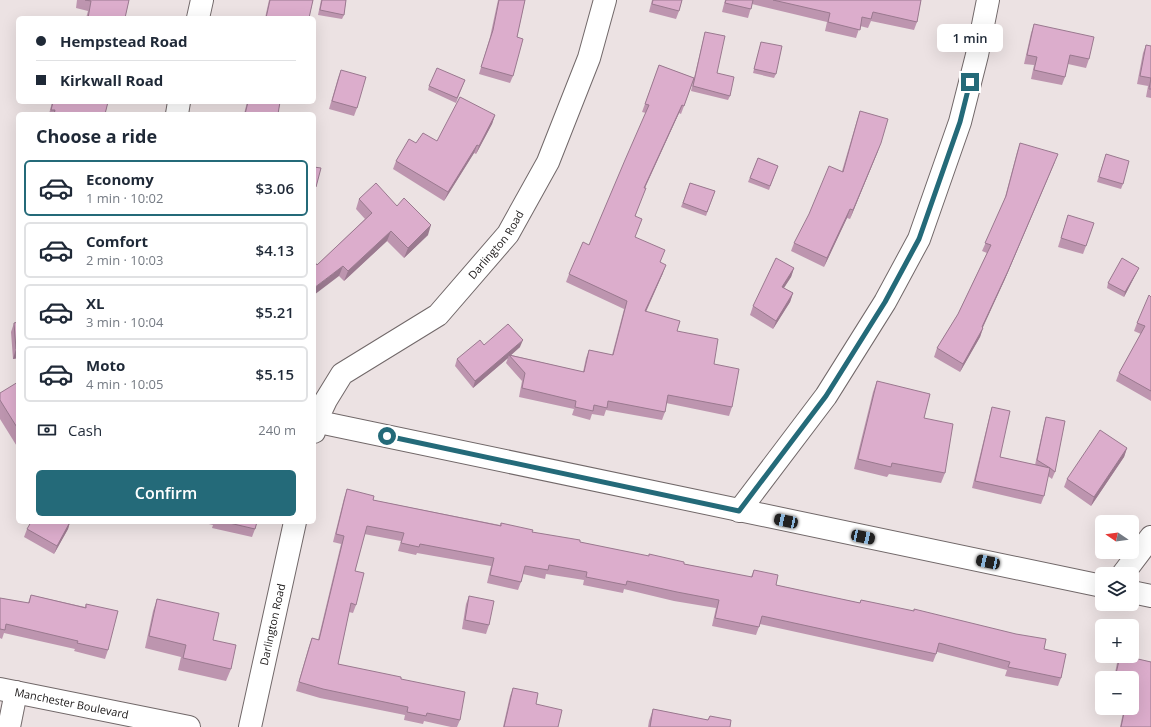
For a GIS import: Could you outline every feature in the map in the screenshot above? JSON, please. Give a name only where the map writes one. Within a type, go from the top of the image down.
[{"type":"street","points":[[198,16],[202,0]]},
{"type":"street","name":"Darlington Road","points":[[316,423],[326,400],[342,374],[438,315],[508,234],[548,162],[589,58],[605,0]]},
{"type":"street","points":[[739,511],[826,396],[885,302],[919,239],[960,122],[977,55],[988,0]]},
{"type":"street","points":[[316,425],[1095,585]]},
{"type":"street","name":"Darlington Road","points":[[250,727],[294,524]]},
{"type":"street","points":[[1128,567],[1151,537]]},
{"type":"street","points":[[1139,593],[1151,596]]},
{"type":"street","points":[[8,690],[9,727]]},
{"type":"street","name":"Manchester Boulevard","points":[[8,690],[189,727]]},
{"type":"building","points":[[85,0],[129,0],[125,16],[88,16],[91,1]]},
{"type":"building","points":[[270,0],[313,0],[309,16],[266,16]]},
{"type":"building","points":[[322,0],[346,0],[344,15],[320,10]]},
{"type":"building","points":[[499,0],[525,0],[517,37],[523,39],[513,76],[481,67],[493,30]]},
{"type":"building","points":[[653,0],[682,0],[679,11],[652,4]]},
{"type":"building","points":[[726,0],[753,0],[751,9],[725,3]]},
{"type":"building","points":[[773,0],[921,0],[917,22],[873,12],[871,19],[862,17],[860,30],[828,22],[830,13]]},
{"type":"building","points":[[1034,24],[1094,37],[1089,59],[1070,55],[1065,77],[1034,70],[1037,57],[1027,55]]},
{"type":"building","points":[[705,32],[725,36],[717,73],[734,77],[730,96],[693,86]]},
{"type":"building","points":[[761,42],[782,46],[776,74],[754,69]]},
{"type":"building","points":[[1146,45],[1151,46],[1151,78],[1140,76]]},
{"type":"building","points":[[659,65],[694,78],[684,106],[682,105],[644,188],[646,188],[635,216],[642,219],[635,237],[665,250],[660,262],[666,265],[645,311],[680,321],[677,331],[718,339],[714,364],[739,369],[732,407],[668,395],[665,412],[608,401],[607,408],[594,405],[593,411],[575,407],[576,401],[522,388],[525,373],[509,355],[584,372],[589,350],[613,355],[627,301],[569,274],[583,242],[589,245],[649,105],[645,104]]},
{"type":"building","points":[[437,68],[465,80],[457,98],[429,86]]},
{"type":"building","points":[[341,70],[366,77],[357,108],[332,101]]},
{"type":"building","points":[[1151,78],[1151,89],[1149,89]]},
{"type":"building","points":[[460,97],[495,115],[479,146],[477,145],[448,192],[396,161],[409,139],[416,143],[423,133],[437,141]]},
{"type":"building","points":[[52,104],[108,104],[106,112],[54,112],[55,110],[51,110]]},
{"type":"building","points":[[248,104],[280,104],[278,112],[246,112]]},
{"type":"building","points":[[860,111],[888,119],[881,143],[853,210],[850,209],[827,258],[794,243],[809,214],[829,166],[843,172]]},
{"type":"building","points":[[1020,143],[1058,154],[1008,271],[982,327],[983,328],[963,364],[937,348],[958,314],[991,245],[985,243],[1006,196]]},
{"type":"building","points":[[1106,154],[1129,161],[1123,184],[1099,177]]},
{"type":"building","points":[[758,158],[778,166],[770,186],[750,178]]},
{"type":"building","points":[[316,167],[321,168],[316,187]]},
{"type":"building","points":[[376,183],[397,206],[404,198],[431,225],[408,248],[391,231],[348,271],[343,266],[316,286],[316,264],[317,265],[372,213],[359,199]]},
{"type":"building","points":[[690,183],[715,191],[707,212],[683,203]]},
{"type":"building","points":[[1068,215],[1094,223],[1086,246],[1061,238]]},
{"type":"building","points":[[776,258],[794,268],[782,287],[793,293],[776,321],[753,306]]},
{"type":"building","points":[[1122,258],[1139,268],[1125,292],[1108,283]]},
{"type":"building","points":[[1149,295],[1151,297],[1151,391],[1119,373],[1145,326],[1137,323]]},
{"type":"building","points":[[16,322],[16,349],[14,323]]},
{"type":"building","points":[[508,324],[523,340],[475,381],[457,359],[480,340],[484,345]]},
{"type":"building","points":[[877,381],[930,394],[924,418],[953,424],[945,473],[892,463],[891,467],[858,459]]},
{"type":"building","points":[[16,383],[16,426],[0,400],[0,393]]},
{"type":"building","points":[[992,407],[1010,411],[1000,457],[1050,468],[1044,496],[975,481]]},
{"type":"building","points":[[1046,417],[1065,421],[1055,472],[1037,460]]},
{"type":"building","points":[[1100,430],[1127,448],[1094,497],[1067,479]]},
{"type":"building","points":[[347,489],[374,496],[373,500],[501,526],[501,523],[533,530],[532,532],[580,540],[580,542],[649,556],[649,554],[684,562],[684,564],[752,577],[754,570],[778,575],[776,585],[860,603],[861,600],[914,611],[914,609],[1016,634],[1046,639],[1044,649],[1066,654],[1061,678],[1008,667],[1010,662],[939,643],[936,654],[762,616],[759,627],[715,618],[719,600],[627,581],[626,585],[586,577],[587,572],[549,565],[548,570],[525,566],[521,582],[490,575],[494,558],[420,544],[419,547],[401,543],[404,533],[367,526],[355,571],[364,573],[356,605],[351,603],[338,664],[465,692],[460,720],[427,713],[426,716],[407,712],[408,707],[323,689],[299,682],[312,638],[319,640],[344,536],[336,534]]},
{"type":"building","points":[[30,524],[69,524],[57,546],[27,529]]},
{"type":"building","points":[[234,524],[256,524],[255,529]]},
{"type":"building","points":[[31,595],[86,608],[86,604],[118,611],[108,650],[77,643],[78,641],[6,624],[5,630],[0,629],[0,598],[29,603]]},
{"type":"building","points":[[469,596],[494,601],[489,625],[465,620]]},
{"type":"building","points":[[157,599],[219,613],[213,640],[236,645],[231,669],[183,658],[186,645],[149,636]]},
{"type":"building","points":[[1139,659],[1151,662],[1151,727],[1121,727],[1124,715],[1139,715],[1139,671],[1117,671],[1118,663],[1139,663]]},
{"type":"building","points":[[513,688],[538,693],[536,704],[562,710],[558,727],[504,727]]},
{"type":"building","points":[[653,709],[708,720],[710,716],[731,720],[730,727],[650,727]]},
{"type":"route","points":[[387,436],[739,511],[826,396],[885,302],[919,239],[960,122],[970,82]]}]
